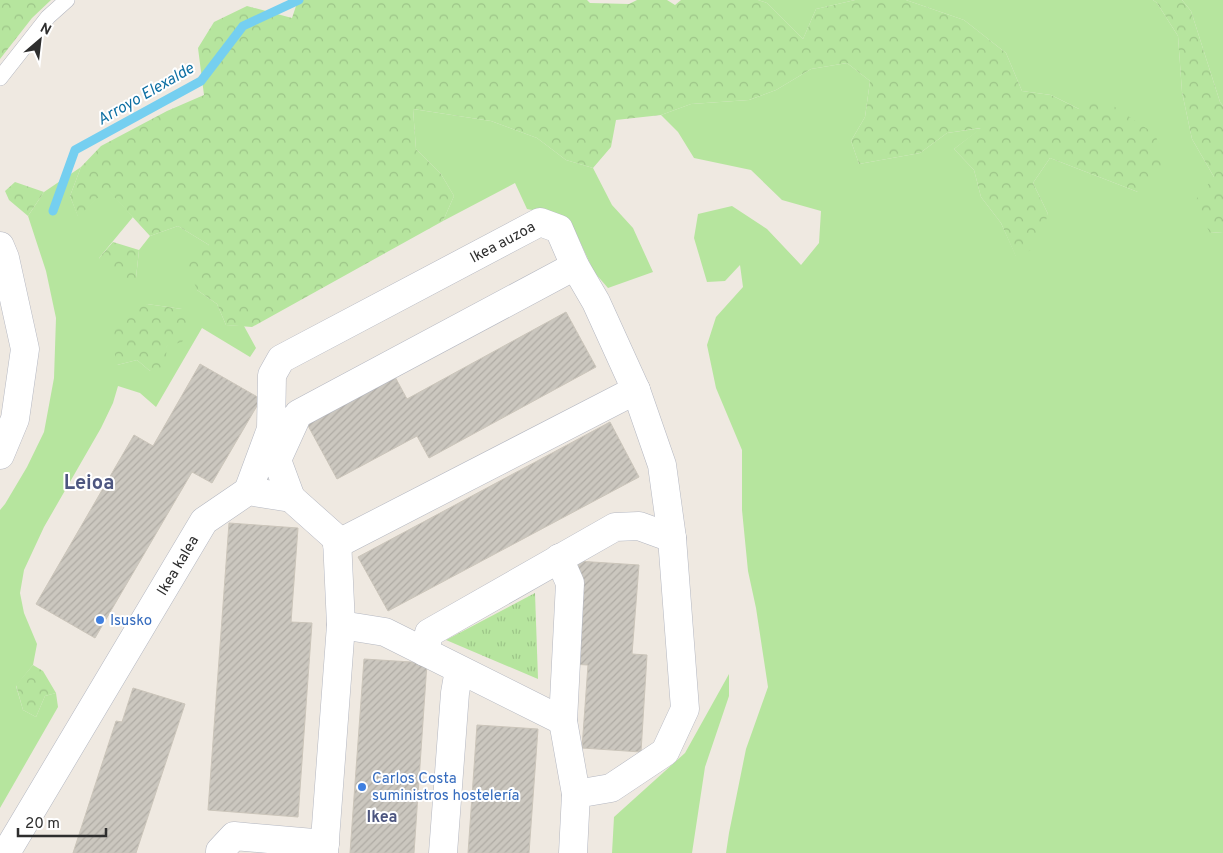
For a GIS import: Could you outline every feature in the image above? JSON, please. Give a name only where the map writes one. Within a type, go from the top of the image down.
[{"type":"street","name":"Ikea auzoa","points":[[248,491],[271,429],[272,375],[281,359],[540,222],[559,229],[575,266],[596,302],[636,390],[662,465],[672,538],[685,709],[665,752],[611,788],[576,794]]},
{"type":"street","points":[[0,246],[5,258],[25,348],[15,419],[0,455]]},
{"type":"street","points":[[220,853],[234,836],[325,848],[341,625],[337,538],[290,498],[277,460],[298,414],[575,266]]},
{"type":"street","points":[[337,544],[636,390]]},
{"type":"street","points":[[248,491],[290,498]]},
{"type":"street","name":"Ikea kalea","points":[[6,853],[204,521],[248,491]]},
{"type":"street","points":[[425,652],[429,633],[615,527],[639,526],[672,538]]},
{"type":"street","points":[[559,558],[570,583],[563,721],[576,794],[573,853]]},
{"type":"street","points":[[341,625],[385,632],[563,721]]},
{"type":"street","points":[[443,853],[455,693],[459,670]]},
{"type":"lane","points":[[0,78],[48,17],[67,0]]},
{"type":"green space","points":[[0,0],[51,0],[32,18],[0,59]]},
{"type":"green space","points":[[298,0],[587,0],[590,3],[629,4],[637,0],[667,0],[675,5],[681,0],[758,0],[767,3],[803,39],[816,9],[855,0],[906,0],[964,20],[1006,53],[1022,91],[1051,95],[1079,109],[1097,95],[1155,134],[1166,164],[1138,192],[1050,158],[1033,183],[1048,214],[1037,247],[1016,257],[1001,223],[981,197],[974,170],[954,149],[981,128],[947,133],[920,153],[859,164],[851,141],[865,117],[870,81],[847,63],[811,69],[776,90],[749,100],[691,104],[661,115],[616,120],[611,147],[593,168],[566,160],[537,138],[491,121],[413,109],[416,149],[441,174],[454,196],[443,221],[252,327],[226,325],[217,304],[197,290],[187,265],[209,245],[178,226],[150,236],[107,189],[78,217],[70,196],[81,167],[101,146],[167,111],[204,95],[198,48],[214,22],[247,6],[292,18]]},
{"type":"green space","points":[[758,0],[855,0],[816,9],[803,39],[767,3]]},
{"type":"green space","points":[[906,0],[1153,0],[1157,3],[1178,36],[1182,92],[1192,139],[1214,177],[1210,233],[1223,232],[1223,853],[726,853],[746,749],[768,687],[756,608],[748,571],[742,510],[742,450],[716,388],[707,345],[716,317],[743,287],[740,265],[725,281],[707,282],[694,238],[698,214],[732,206],[767,229],[801,265],[819,243],[821,211],[782,200],[751,170],[694,158],[678,132],[661,115],[691,104],[749,100],[776,90],[811,69],[847,63],[870,81],[865,117],[851,141],[859,164],[920,153],[947,133],[982,128],[954,149],[974,170],[981,197],[1001,223],[1016,256],[1048,214],[1033,183],[1050,158],[1138,192],[1079,109],[1051,95],[1022,91],[1006,53],[964,20]]},
{"type":"green space","points":[[1153,0],[1182,0],[1191,11],[1220,102],[1223,106],[1223,232],[1210,233],[1194,202],[1214,177],[1192,139],[1182,92],[1178,36],[1157,3]]},
{"type":"green space","points":[[1182,0],[1223,0],[1223,106],[1220,102],[1191,11]]},
{"type":"green space","points":[[413,109],[491,121],[537,138],[566,160],[593,168],[612,205],[633,228],[653,272],[608,288],[594,272],[575,231],[559,215],[527,209],[515,183],[443,221],[454,196],[441,174],[416,149]]},
{"type":"green space","points":[[81,167],[70,196],[78,216],[107,188],[133,217],[99,258],[136,278],[139,250],[150,236],[178,226],[209,245],[197,290],[217,304],[226,325],[244,326],[256,348],[250,357],[202,328],[156,407],[140,393],[118,386],[113,403],[101,428],[44,527],[24,570],[20,593],[24,613],[37,644],[33,665],[16,686],[23,710],[36,717],[45,696],[56,693],[58,707],[0,808],[0,510],[27,467],[44,432],[54,378],[56,318],[46,271],[28,216],[44,192]],"holes":[[[147,304],[182,309],[167,346],[150,371],[137,360],[117,365]]]},
{"type":"green space","points":[[15,182],[44,192],[28,216],[9,200],[5,191]]},
{"type":"green space","points":[[113,242],[139,250],[136,278],[116,280],[99,258]]},
{"type":"green space","points":[[147,304],[182,309],[194,323],[182,342],[167,346],[165,366],[150,371],[137,360],[117,365],[112,339],[120,315]]},
{"type":"green space","points":[[535,593],[538,679],[446,640]]},
{"type":"green space","points":[[33,665],[43,671],[56,693],[45,696],[36,717],[23,710],[16,685]]},
{"type":"green space","points":[[729,674],[729,696],[705,767],[692,853],[612,853],[614,817],[685,753]]},
{"type":"building","points":[[566,312],[596,367],[429,458],[417,436],[337,479],[306,422],[394,375],[407,399]]},
{"type":"building","points":[[200,364],[261,399],[212,483],[192,472],[95,638],[36,604],[134,435],[153,446]]},
{"type":"building","points":[[610,422],[639,477],[388,611],[358,557]]},
{"type":"building","points":[[229,523],[298,528],[291,622],[312,623],[298,817],[208,810]]},
{"type":"building","points":[[577,561],[639,565],[632,654],[647,655],[641,752],[582,748],[588,665],[570,664]]},
{"type":"building","points":[[364,659],[427,663],[414,853],[350,853]]},
{"type":"building","points":[[133,688],[185,704],[136,853],[73,853],[116,721],[122,722]]},
{"type":"building","points":[[477,725],[538,729],[529,853],[468,853]]},
{"type":"waterway","name":"Arroyo Elexalde","points":[[53,211],[75,150],[201,81],[243,26],[299,0]]},
{"type":"place","name":"Isusko","points":[[100,620]]},
{"type":"place","name":"Carlos Costa suministros hostelería","points":[[362,787]]},
{"type":"district","name":"Leioa","points":[[89,482]]},
{"type":"district","name":"Ikea","points":[[382,816]]}]
